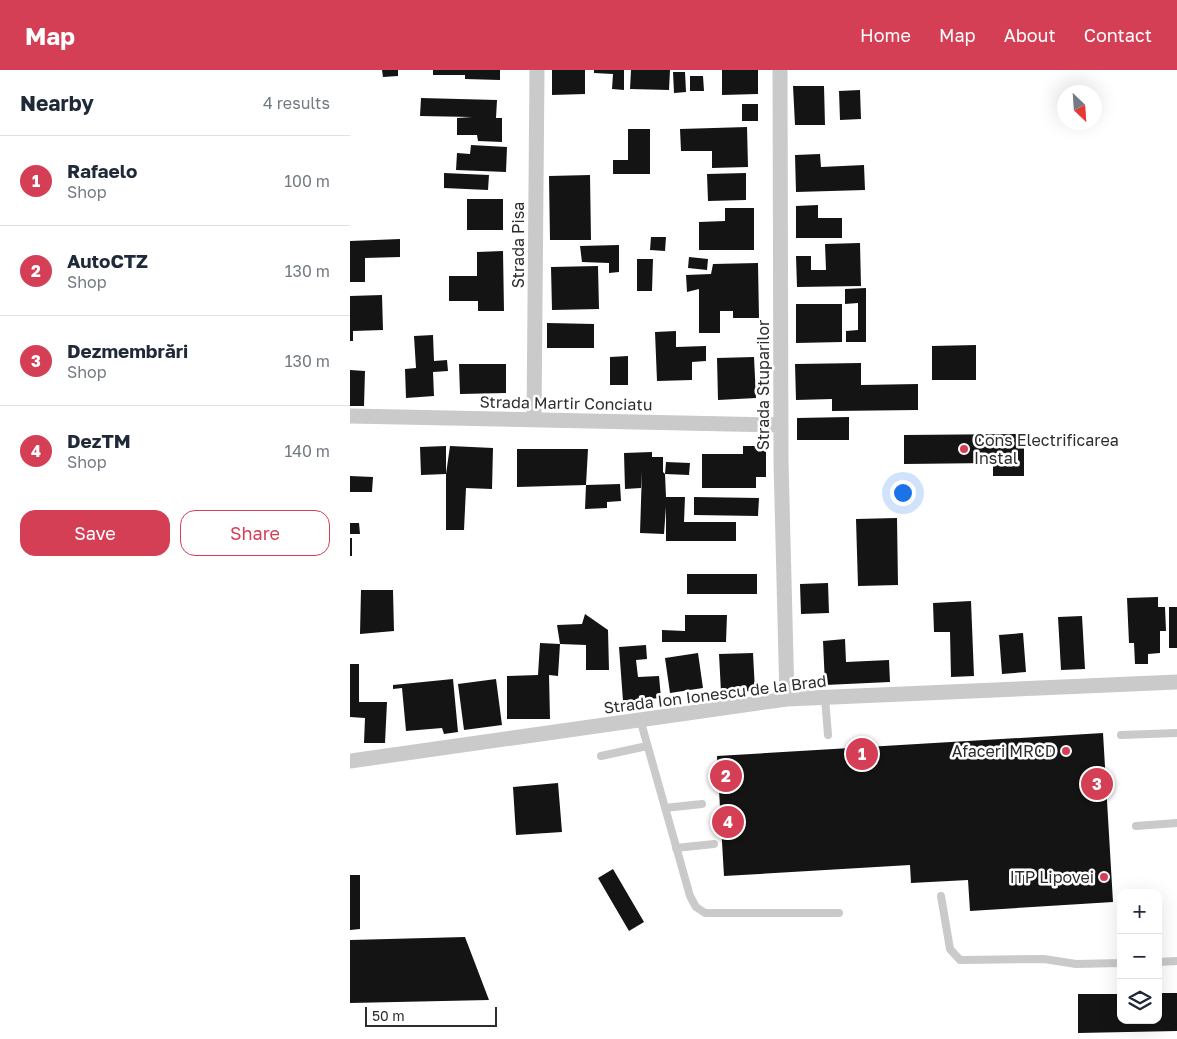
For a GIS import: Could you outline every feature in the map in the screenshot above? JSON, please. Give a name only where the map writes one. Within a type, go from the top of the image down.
[{"type":"street","name":"Strada Pisa","points":[[534,420],[537,70]]},
{"type":"street","name":"Strada Stuparilor","points":[[780,70],[780,425],[787,700]]},
{"type":"street","name":"Strada Martir Conciatu","points":[[350,416],[780,425]]},
{"type":"street","name":"Strada Ion Ionescu de la Brad","points":[[350,761],[787,700],[1177,682]]},
{"type":"lane","points":[[825,698],[828,735]]},
{"type":"lane","points":[[640,720],[690,896],[696,907],[705,913],[840,913]]},
{"type":"lane","points":[[1121,735],[1177,733]]},
{"type":"lane","points":[[601,756],[647,746]]},
{"type":"lane","points":[[665,808],[702,804]]},
{"type":"lane","points":[[1136,826],[1177,823]]},
{"type":"lane","points":[[676,848],[714,844]]},
{"type":"lane","points":[[941,896],[950,949],[960,960],[1044,959],[1076,964],[1117,963]]},
{"type":"lane","points":[[1162,962],[1177,961]]},
{"type":"building","points":[[382,70],[398,70],[398,76],[383,77]]},
{"type":"building","points":[[433,70],[500,70],[500,80],[465,79],[465,75],[433,75]]},
{"type":"building","points":[[552,70],[585,70],[585,94],[552,95]]},
{"type":"building","points":[[594,70],[624,70],[624,90],[612,89],[613,74],[594,73]]},
{"type":"building","points":[[631,70],[670,70],[669,90],[630,89]]},
{"type":"building","points":[[722,70],[758,70],[758,94],[722,95]]},
{"type":"building","points":[[673,72],[685,72],[686,92],[674,93]]},
{"type":"building","points":[[690,76],[703,76],[704,91],[690,91]]},
{"type":"building","points":[[793,86],[824,86],[825,125],[795,125]]},
{"type":"building","points":[[860,90],[861,119],[840,120],[839,91]]},
{"type":"building","points":[[421,98],[497,100],[496,118],[502,118],[502,142],[478,141],[477,135],[457,135],[457,118],[472,117],[420,116]]},
{"type":"building","points":[[742,104],[758,104],[758,121],[742,121]]},
{"type":"building","points":[[747,127],[748,167],[712,168],[712,151],[681,151],[680,129]]},
{"type":"building","points":[[628,129],[650,129],[650,174],[613,174],[613,160],[628,160]]},
{"type":"building","points":[[471,145],[507,147],[506,172],[456,170],[457,153],[470,154]]},
{"type":"building","points":[[820,154],[821,167],[864,165],[865,190],[796,192],[795,155]]},
{"type":"building","points":[[444,173],[489,175],[488,190],[444,188]]},
{"type":"building","points":[[746,173],[746,200],[708,201],[707,174]]},
{"type":"building","points":[[590,175],[591,240],[550,240],[549,176]]},
{"type":"building","points":[[467,199],[503,199],[503,230],[467,230]]},
{"type":"building","points":[[818,205],[818,218],[842,218],[842,238],[796,238],[796,206]]},
{"type":"building","points":[[725,208],[754,208],[754,250],[699,250],[699,222],[725,221]]},
{"type":"building","points":[[651,237],[666,237],[665,251],[650,250]]},
{"type":"building","points":[[400,239],[400,257],[365,258],[365,282],[350,282],[350,241]]},
{"type":"building","points":[[860,243],[861,286],[797,287],[796,256],[811,256],[811,270],[826,270],[825,244]]},
{"type":"building","points":[[619,245],[619,272],[609,273],[609,263],[582,262],[580,246]]},
{"type":"building","points":[[503,251],[504,311],[478,311],[478,301],[449,301],[449,276],[477,276],[477,252]]},
{"type":"building","points":[[689,257],[708,259],[707,270],[688,268]]},
{"type":"building","points":[[637,259],[653,259],[652,291],[637,291]]},
{"type":"building","points":[[758,263],[759,318],[733,318],[733,311],[720,311],[720,333],[699,333],[699,289],[687,292],[686,275],[711,274],[713,264]]},
{"type":"building","points":[[598,266],[599,309],[552,310],[551,267]]},
{"type":"building","points":[[866,288],[866,342],[846,342],[846,331],[858,330],[858,303],[845,304],[845,289]]},
{"type":"building","points":[[382,295],[383,330],[353,331],[353,341],[350,341],[350,296]]},
{"type":"building","points":[[796,304],[842,304],[842,342],[796,343]]},
{"type":"building","points":[[547,323],[594,324],[594,348],[547,348]]},
{"type":"building","points":[[676,331],[676,347],[706,346],[706,361],[692,362],[692,380],[657,381],[655,332]]},
{"type":"building","points":[[433,335],[434,361],[447,360],[448,371],[433,372],[434,396],[406,398],[405,369],[416,368],[414,336]]},
{"type":"building","points":[[976,345],[976,380],[932,380],[932,346]]},
{"type":"building","points":[[628,356],[628,385],[610,385],[610,357]]},
{"type":"building","points":[[754,357],[756,398],[718,400],[717,358]]},
{"type":"building","points":[[861,363],[861,385],[918,384],[918,410],[832,411],[832,399],[796,400],[795,364]]},
{"type":"building","points":[[459,364],[506,364],[506,393],[460,394]]},
{"type":"building","points":[[350,370],[365,371],[364,406],[350,406]]},
{"type":"building","points":[[849,417],[849,440],[797,440],[797,418]]},
{"type":"building","name":"Cons Electrificarea Instal","points":[[1024,434],[1024,476],[993,476],[993,463],[904,464],[904,435]]},
{"type":"building","points":[[446,446],[446,474],[421,475],[420,447]]},
{"type":"building","points":[[450,446],[493,448],[492,489],[466,488],[464,530],[446,530],[446,474]]},
{"type":"building","points":[[743,446],[766,446],[766,477],[756,477],[756,488],[702,488],[702,454],[743,454]]},
{"type":"building","points":[[517,449],[588,449],[586,485],[517,487]]},
{"type":"building","points":[[652,452],[652,457],[663,457],[666,497],[685,497],[684,522],[736,522],[736,541],[666,541],[666,507],[664,534],[640,533],[642,471],[641,488],[625,489],[624,453]]},
{"type":"building","points":[[666,462],[690,463],[689,475],[665,474]]},
{"type":"building","points":[[350,476],[373,477],[372,492],[350,492]]},
{"type":"building","points":[[620,484],[621,501],[607,502],[607,508],[585,509],[586,485]]},
{"type":"building","points":[[694,497],[759,498],[758,516],[694,515]]},
{"type":"building","points":[[897,518],[898,585],[858,586],[856,519]]},
{"type":"building","points":[[350,523],[359,523],[360,534],[350,534]]},
{"type":"building","points":[[350,538],[352,538],[352,556],[350,556]]},
{"type":"building","points":[[687,574],[757,574],[757,594],[687,594]]},
{"type":"building","points":[[828,583],[829,613],[801,614],[800,584]]},
{"type":"building","points":[[361,590],[393,590],[394,631],[360,634]]},
{"type":"building","points":[[1158,597],[1158,607],[1165,607],[1166,631],[1160,631],[1160,653],[1148,654],[1148,664],[1135,664],[1134,643],[1129,643],[1127,598]]},
{"type":"building","points":[[971,601],[974,676],[951,677],[950,632],[934,632],[933,603]]},
{"type":"building","points":[[1169,607],[1177,607],[1177,648],[1169,648]]},
{"type":"building","points":[[585,614],[608,630],[609,670],[586,670],[586,645],[560,644],[557,625],[582,624]]},
{"type":"building","points":[[685,615],[727,615],[726,642],[662,642],[662,630],[685,631]]},
{"type":"building","points":[[1082,616],[1085,669],[1061,670],[1058,617]]},
{"type":"building","points":[[1023,633],[1026,672],[1002,674],[999,635]]},
{"type":"building","points":[[845,639],[846,662],[889,660],[890,682],[825,685],[823,641]]},
{"type":"building","points":[[540,643],[560,644],[558,676],[549,675],[550,719],[507,719],[507,676],[538,675]]},
{"type":"building","points":[[646,645],[647,659],[636,660],[638,677],[659,676],[661,698],[623,701],[619,647]]},
{"type":"building","points":[[698,653],[703,688],[670,693],[665,658]]},
{"type":"building","points":[[753,653],[755,691],[721,692],[719,654]]},
{"type":"building","points":[[350,664],[359,664],[359,702],[387,702],[385,743],[364,743],[365,718],[350,717]]},
{"type":"building","points":[[453,679],[458,732],[444,734],[442,728],[406,731],[402,688],[393,689],[393,685]]},
{"type":"building","points":[[496,679],[502,725],[464,730],[458,684]]},
{"type":"building","points":[[1103,733],[1113,902],[970,911],[968,880],[911,883],[910,865],[724,876],[717,756]]},
{"type":"building","points":[[558,783],[562,832],[516,835],[513,787]]},
{"type":"building","points":[[613,869],[644,922],[629,931],[598,878]]},
{"type":"building","points":[[350,875],[360,875],[360,929],[350,930]]},
{"type":"building","points":[[465,937],[489,1000],[350,1003],[350,940]]},
{"type":"building","points":[[1162,993],[1177,993],[1177,1031],[1078,1033],[1078,994],[1117,994],[1117,1024],[1162,1024]]},
{"type":"place","name":"Cons Electrificarea Instal","points":[[964,449]]},
{"type":"place","name":"Afaceri MRCD","points":[[1066,751]]},
{"type":"place","name":"Rafaelo","points":[[862,754]]},
{"type":"place","name":"AutoCTZ","points":[[726,776]]},
{"type":"place","name":"Dezmembrări","points":[[1097,784]]},
{"type":"place","name":"DezTM","points":[[728,822]]},
{"type":"place","name":"ITP Lipovei","points":[[1104,877]]}]
